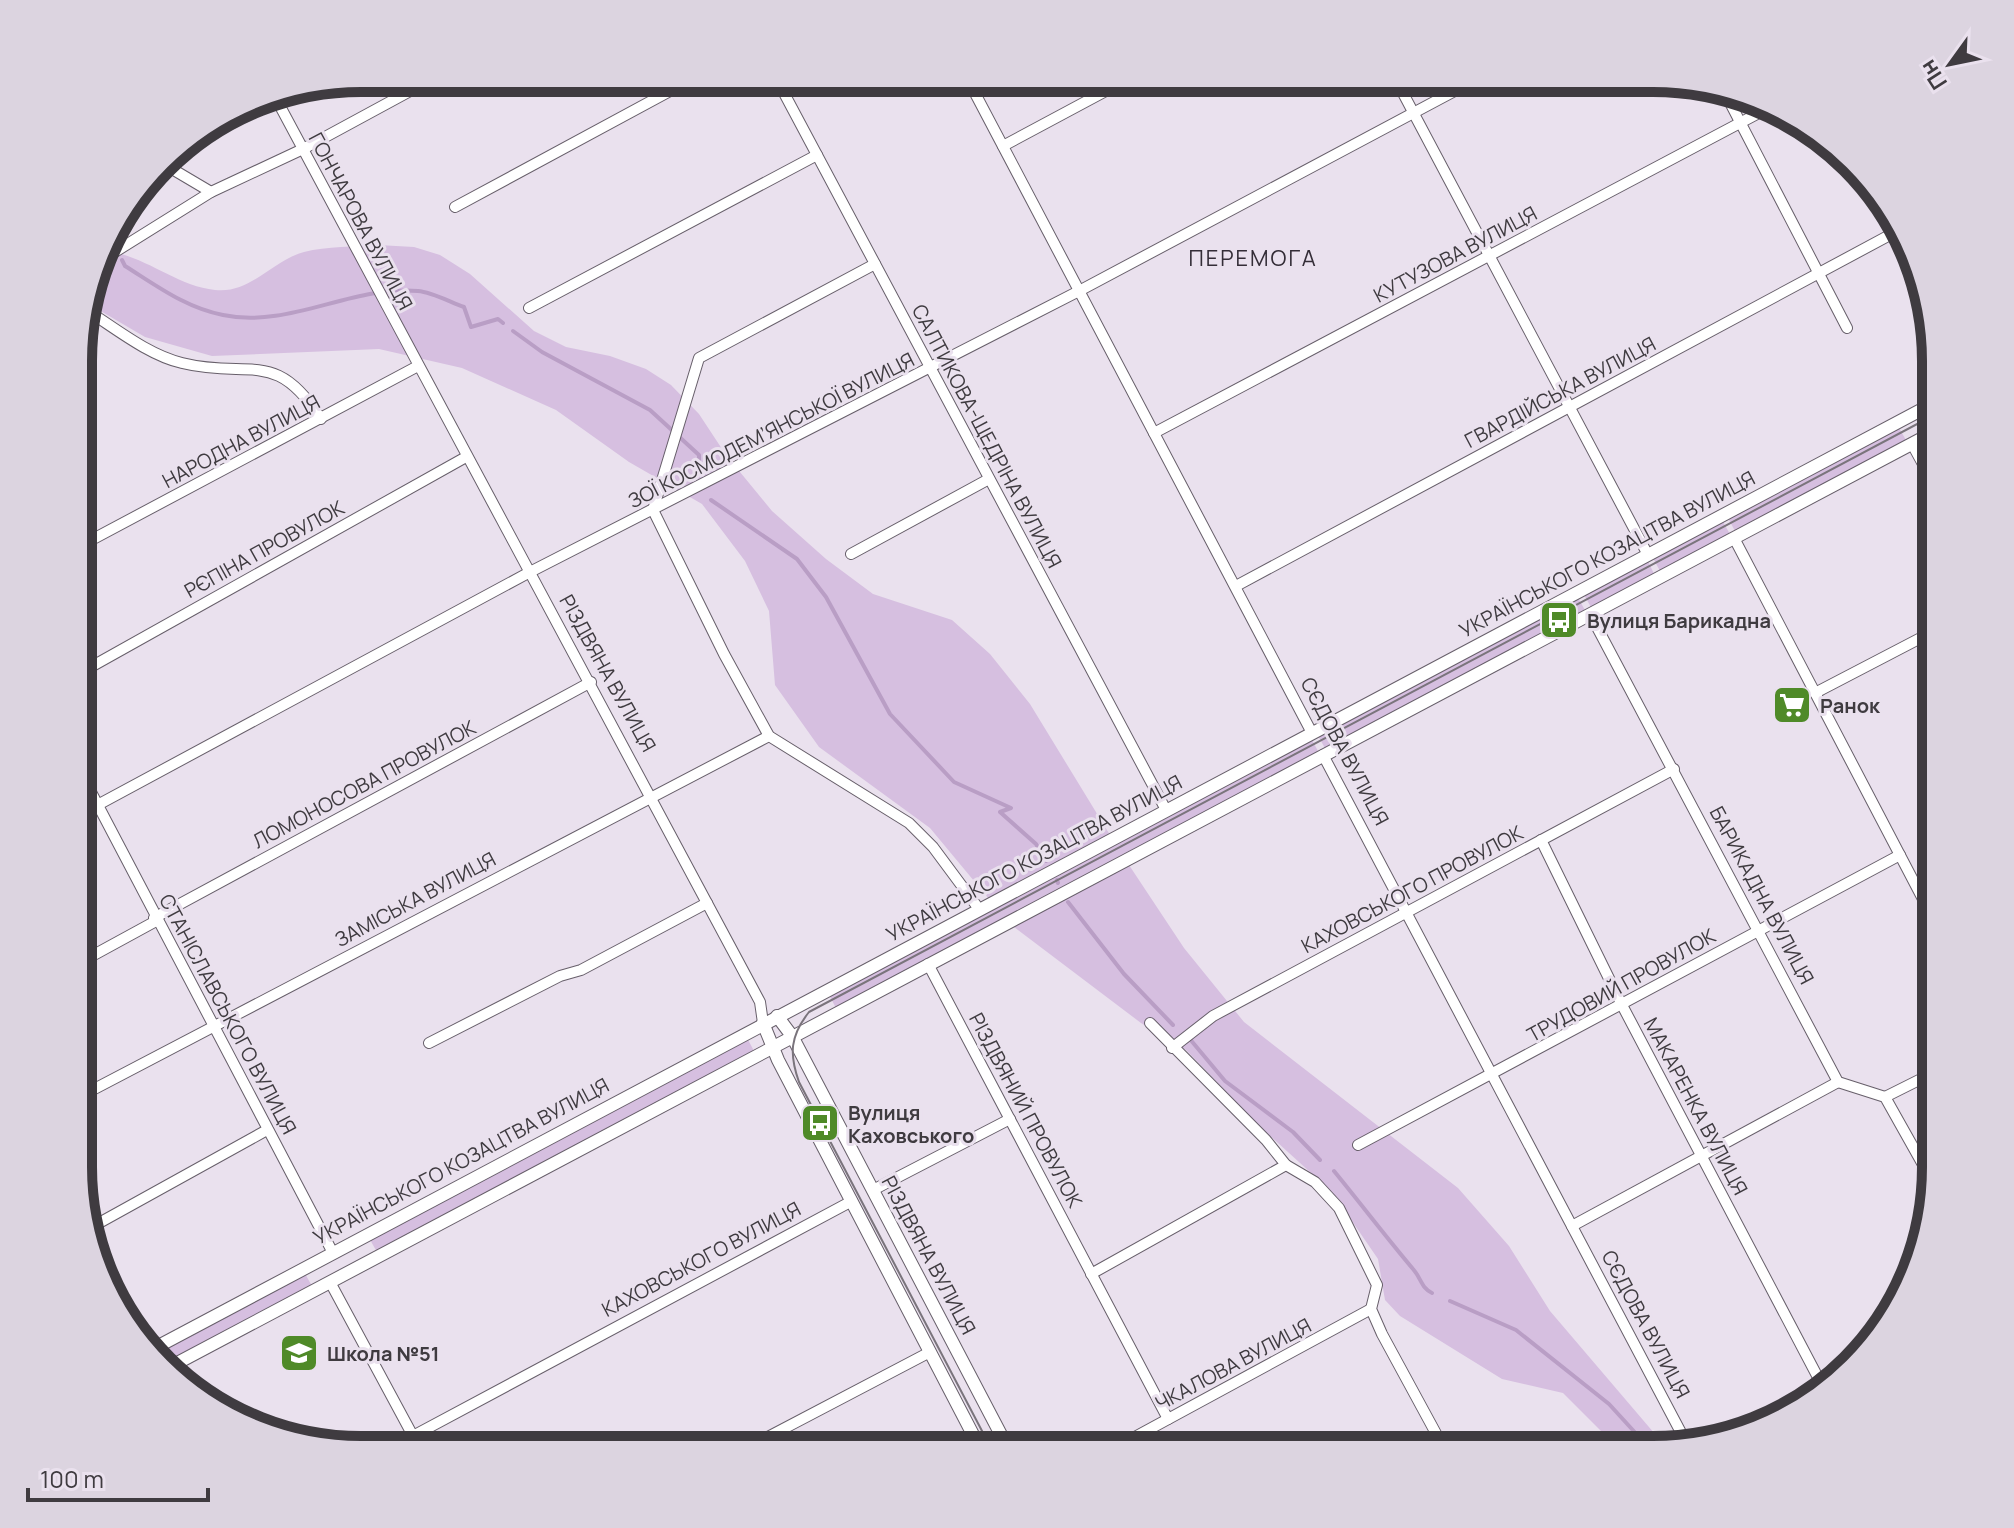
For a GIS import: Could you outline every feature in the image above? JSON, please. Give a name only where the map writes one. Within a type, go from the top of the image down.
[{"type":"street","points":[[115,252],[211,192],[303,149],[408,92]]},
{"type":"street","points":[[455,207],[668,92]]},
{"type":"street","name":"САЛТИКОВА-ЩЕДРІНА ВУЛИЦЯ","points":[[784,92],[1166,810]]},
{"type":"street","name":"СЄДОВА ВУЛИЦЯ","points":[[975,92],[1682,1434]]},
{"type":"street","points":[[1003,146],[1103,93]]},
{"type":"street","points":[[1402,93],[1648,555]]},
{"type":"street","name":"ЗОЇ КОСМОДЕМ’ЯНСЬКОЇ ВУЛИЦЯ","points":[[93,807],[530,572],[1079,291],[1452,93]]},
{"type":"street","name":"ГОНЧАРОВА ВУЛИЦЯ","points":[[279,104],[418,366]]},
{"type":"street","points":[[1731,104],[1847,328]]},
{"type":"street","name":"КУТУЗОВА ВУЛИЦЯ","points":[[1154,433],[1759,113]]},
{"type":"street","points":[[529,308],[817,155]]},
{"type":"street","points":[[173,170],[211,192]]},
{"type":"street","name":"ГВАРДІЙСЬКА ВУЛИЦЯ","points":[[1236,586],[1890,235]]},
{"type":"street","points":[[875,264],[699,358],[653,510],[724,654],[769,736],[909,823],[933,847],[979,909]]},
{"type":"street","points":[[96,316],[181,363],[271,369],[303,391],[321,419]]},
{"type":"street","name":"НАРОДНА ВУЛИЦЯ","points":[[92,540],[418,366]]},
{"type":"street","name":"РІЗДВЯНА ВУЛИЦЯ","points":[[418,366],[652,795],[760,1002],[771,1046],[973,1435]]},
{"type":"street","name":"УКРАЇНСЬКОГО КОЗАЦТВА ВУЛИЦЯ","points":[[160,1345],[1922,409]]},
{"type":"street","points":[[177,1363],[1922,439]]},
{"type":"street","points":[[1912,444],[1922,462]]},
{"type":"street","name":"РЄПІНА ПРОВУЛОК","points":[[92,666],[466,457]]},
{"type":"street","points":[[851,554],[989,479]]},
{"type":"street","points":[[1723,515],[1921,896]]},
{"type":"street","name":"БАРИКАДНА ВУЛИЦЯ","points":[[1579,592],[1838,1082]]},
{"type":"street","points":[[1815,693],[1922,637]]},
{"type":"street","name":"ЛОМОНОСОВА ПРОВУЛОК","points":[[93,955],[591,682]]},
{"type":"street","name":"ЗАМІСЬКА ВУЛИЦЯ","points":[[93,1090],[769,736]]},
{"type":"street","name":"КАХОВСЬКОГО ПРОВУЛОК","points":[[1172,1048],[1213,1016],[1674,769]]},
{"type":"street","name":"СТАНІСЛАВСЬКОГО ВУЛИЦЯ","points":[[93,796],[155,920],[344,1274]]},
{"type":"street","name":"МАКАРЕНКА ВУЛИЦЯ","points":[[1541,840],[1622,1005],[1819,1379]]},
{"type":"street","name":"ТРУДОВИЙ ПРОВУЛОК","points":[[1358,1145],[1900,855]]},
{"type":"street","points":[[429,1043],[560,976],[581,970],[707,903]]},
{"type":"street","name":"РІЗДВЯНИЙ ПРОВУЛОК","points":[[928,964],[1168,1419]]},
{"type":"street","name":"РІЗДВЯНА ВУЛИЦЯ","points":[[760,1002],[777,1016],[792,1036],[1001,1436]]},
{"type":"street","points":[[1150,1023],[1266,1140],[1286,1165],[1315,1182],[1352,1228],[1377,1285],[1371,1309],[1435,1436]]},
{"type":"street","points":[[1885,1097],[1921,1079]]},
{"type":"street","points":[[1572,1226],[1838,1082],[1885,1097],[1921,1161]]},
{"type":"street","name":"КАХОВСЬКОГО ВУЛИЦЯ","points":[[415,1435],[1010,1119]]},
{"type":"street","points":[[98,1224],[267,1130]]},
{"type":"street","points":[[1091,1274],[1286,1165]]},
{"type":"street","points":[[319,1260],[412,1435]]},
{"type":"street","name":"ЧКАЛОВА ВУЛИЦЯ","points":[[1137,1436],[1371,1309]]},
{"type":"street","points":[[771,1435],[930,1352]]},
{"type":"shaded area","points":[[378,245],[414,247],[440,255],[470,274],[534,331],[566,347],[610,356],[646,369],[671,385],[699,414],[726,455],[772,511],[826,559],[873,594],[952,620],[990,654],[1030,704],[1110,835],[989,899],[930,828],[819,747],[775,685],[769,611],[745,561],[702,504],[629,462],[556,410],[462,368],[379,349],[212,356],[145,337],[97,309],[115,253],[134,258],[187,283],[228,290],[250,282],[292,256],[331,248]]},
{"type":"shaded area","points":[[1898,426],[1907,442],[1736,533],[1727,516]]},
{"type":"shaded area","points":[[1722,520],[1731,536],[1661,573],[1652,556]]},
{"type":"shaded area","points":[[1647,559],[1655,576],[1592,609],[1583,593]]},
{"type":"shaded area","points":[[1577,596],[1586,612],[1326,750],[1317,734]]},
{"type":"shaded area","points":[[1311,738],[1319,753],[836,1008],[828,993]]},
{"type":"shaded area","points":[[1127,862],[1184,948],[1244,1022],[1458,1188],[1509,1246],[1550,1311],[1656,1436],[1606,1436],[1563,1393],[1502,1379],[1400,1316],[1385,1300],[1378,1259],[1332,1192],[1258,1125],[1186,1050],[1141,1023],[1010,924]]},
{"type":"shaded area","points":[[746,1036],[754,1051],[377,1252],[369,1238]]},
{"type":"shaded area","points":[[304,1272],[312,1286],[174,1359],[163,1348]]},
{"type":"waterway","points":[[122,260],[125,266],[172,295],[223,315],[248,318],[272,316],[369,294],[418,291],[464,307],[471,327],[498,319],[503,323]]},
{"type":"waterway","points":[[513,331],[542,352],[650,410],[699,455],[699,475]]},
{"type":"waterway","points":[[711,500],[797,559],[826,597],[890,714],[954,782],[1011,808],[1000,812],[1036,844],[1046,861]]},
{"type":"waterway","points":[[1068,902],[1124,974],[1173,1025]]},
{"type":"waterway","points":[[1189,1038],[1225,1081],[1293,1132],[1320,1160]]},
{"type":"waterway","points":[[1334,1171],[1432,1293]]},
{"type":"waterway","points":[[1450,1301],[1516,1330],[1609,1404],[1638,1436]]},
{"type":"tram line","points":[[984,1435],[799,1082],[793,1046],[798,1029],[809,1012],[1922,421]]},
{"type":"place","name":"Вулиця Барикадна","points":[[1559,620]]},
{"type":"place","name":"Ранок","points":[[1792,705]]},
{"type":"place","name":"Вулиця Каховського","points":[[820,1123]]},
{"type":"place","name":"Школа №51","points":[[299,1353]]},
{"type":"district","name":"ПЕРЕМОГА","points":[[1253,258]]}]
